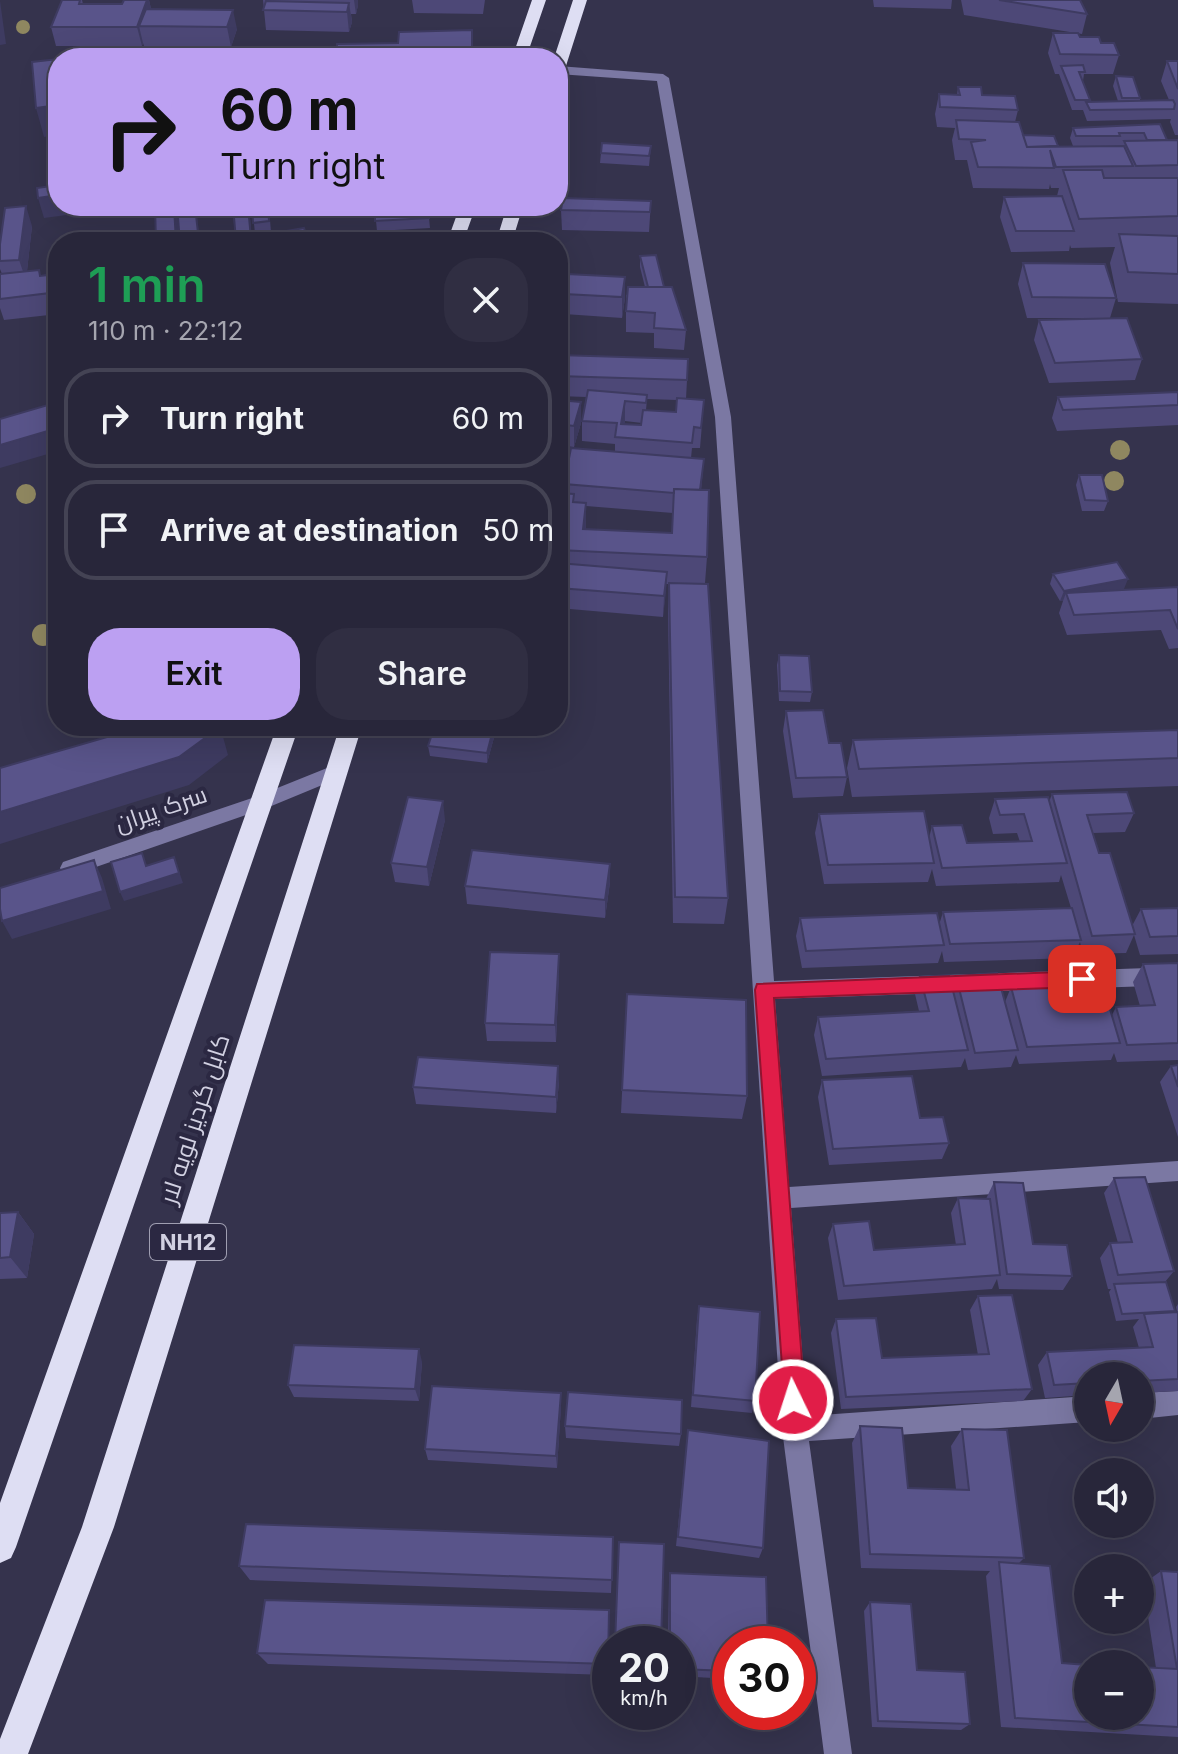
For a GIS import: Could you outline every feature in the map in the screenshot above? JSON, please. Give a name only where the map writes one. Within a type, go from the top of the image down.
[{"type":"highway","points":[[522,48],[539,0]]},
{"type":"highway","points":[[565,48],[580,0]]},
{"type":"highway","name":"کابل گردیز لویه لار","points":[[0,1547],[285,736]]},
{"type":"highway","name":"کابل گردیز لویه لار","points":[[11,1754],[98,1527],[348,736]]},
{"type":"street","points":[[568,70],[663,78],[723,417],[795,1429],[838,1754]]},
{"type":"street","name":"سرک پیران","points":[[44,877],[262,802],[337,771]]},
{"type":"street","points":[[764,990],[1178,976]]},
{"type":"street","points":[[779,1198],[1178,1171]]},
{"type":"street","points":[[1154,1405],[1178,1403]]},
{"type":"street","points":[[795,1429],[1074,1410]]},
{"type":"building","points":[[62,0],[80,0],[79,4],[122,4],[124,0],[147,0],[137,27],[51,27]]},
{"type":"building","points":[[999,0],[1080,0],[1087,14]]},
{"type":"building","points":[[266,1],[349,3],[347,12],[263,10]]},
{"type":"building","points":[[146,9],[233,10],[227,27],[139,26]]},
{"type":"building","points":[[472,30],[472,48],[337,48],[337,44],[398,43],[399,32]]},
{"type":"building","points":[[1053,33],[1099,37],[1101,43],[1114,43],[1119,55],[1060,54]]},
{"type":"building","points":[[48,60],[48,106],[36,108],[32,62]]},
{"type":"building","points":[[1167,61],[1178,61],[1178,89]]},
{"type":"building","points":[[1083,65],[1085,72],[1079,72],[1090,100],[1075,100],[1061,66]]},
{"type":"building","points":[[1116,76],[1133,77],[1140,98],[1122,98]]},
{"type":"building","points":[[958,87],[981,87],[982,95],[1015,96],[1018,110],[940,107],[939,94],[960,95]]},
{"type":"building","points":[[1173,100],[1174,109],[1090,110],[1086,102]]},
{"type":"building","points":[[956,120],[1019,122],[1027,147],[1124,146],[1133,166],[1056,167],[1050,150],[1054,168],[978,167],[971,142],[986,140],[959,139]]},
{"type":"building","points":[[1160,124],[1167,140],[1147,140],[1144,133],[1076,136],[1073,128]]},
{"type":"building","points":[[1023,135],[1054,136],[1058,146],[1027,147]]},
{"type":"building","points":[[1178,140],[1178,165],[1136,166],[1124,141]]},
{"type":"building","points":[[602,143],[651,146],[649,156],[601,153]]},
{"type":"building","points":[[1063,170],[1102,170],[1104,178],[1178,178],[1178,216],[1079,219]]},
{"type":"building","points":[[48,186],[48,196],[38,198],[37,188]]},
{"type":"building","points":[[1062,196],[1074,231],[1016,231],[1004,197]]},
{"type":"building","points":[[568,198],[651,201],[650,212],[568,210]]},
{"type":"building","points":[[26,206],[19,260],[0,261],[5,208]]},
{"type":"building","points":[[155,216],[175,216],[175,232],[156,232]]},
{"type":"building","points":[[178,216],[196,216],[198,232],[179,232]]},
{"type":"building","points":[[234,216],[249,216],[250,232],[235,232]]},
{"type":"building","points":[[253,216],[269,216],[269,221],[253,223]]},
{"type":"building","points":[[375,216],[429,218],[375,221]]},
{"type":"building","points":[[304,228],[305,232],[281,232]]},
{"type":"building","points":[[1119,234],[1178,236],[1178,274],[1128,272]]},
{"type":"building","points":[[656,255],[664,287],[648,287],[640,256]]},
{"type":"building","points":[[1023,263],[1105,264],[1116,298],[1032,297]]},
{"type":"building","points":[[39,270],[40,276],[48,275],[48,293],[0,299],[0,274]]},
{"type":"building","points":[[568,274],[625,277],[622,297],[568,294]]},
{"type":"building","points":[[628,287],[672,287],[686,330],[654,328],[655,313],[626,311]]},
{"type":"building","points":[[1127,318],[1142,359],[1055,363],[1039,320]]},
{"type":"building","points":[[568,355],[688,359],[687,380],[568,376]]},
{"type":"building","points":[[588,390],[647,395],[646,403],[625,401],[621,424],[641,425],[643,410],[676,412],[677,398],[704,400],[701,428],[694,427],[692,443],[615,437],[617,423],[582,421]]},
{"type":"building","points":[[1178,392],[1178,405],[1063,410],[1058,397]]},
{"type":"building","points":[[568,401],[581,402],[574,426],[568,425]]},
{"type":"building","points":[[48,405],[48,431],[0,445],[0,419]]},
{"type":"building","points":[[571,448],[704,459],[700,490],[674,489],[674,493],[568,484]]},
{"type":"building","points":[[1079,475],[1102,475],[1108,501],[1085,500]]},
{"type":"building","points":[[674,489],[709,490],[707,557],[568,550],[568,494],[574,494],[573,502],[586,503],[583,529],[672,533]]},
{"type":"building","points":[[1117,562],[1128,579],[1064,591],[1053,574]]},
{"type":"building","points":[[568,564],[667,572],[664,596],[568,589]]},
{"type":"building","points":[[669,583],[708,584],[728,898],[675,897]]},
{"type":"building","points":[[1178,587],[1178,629],[1170,610],[1074,615],[1066,593]]},
{"type":"building","points":[[779,655],[809,656],[812,692],[780,691]]},
{"type":"building","points":[[823,710],[829,743],[841,743],[847,777],[796,778],[786,711]]},
{"type":"building","points":[[1178,730],[1178,758],[859,769],[853,740]]},
{"type":"building","points":[[110,736],[208,736],[179,757],[0,812],[0,768]]},
{"type":"building","points":[[431,736],[491,736],[487,753],[428,746]]},
{"type":"building","points":[[1127,792],[1134,813],[1087,815],[1099,853],[1110,853],[1135,934],[1092,936],[1052,794]]},
{"type":"building","points":[[408,797],[443,801],[427,867],[391,863]]},
{"type":"building","points":[[1048,797],[1067,863],[942,868],[932,826],[962,825],[967,843],[1032,841],[1024,814],[1000,815],[995,799]]},
{"type":"building","points":[[924,811],[934,863],[828,865],[819,814]]},
{"type":"building","points":[[472,850],[610,864],[605,900],[465,886]]},
{"type":"building","points":[[142,853],[146,866],[174,857],[179,873],[120,892],[111,862]]},
{"type":"building","points":[[94,860],[103,891],[2,921],[0,888]]},
{"type":"building","points":[[1072,908],[1081,940],[950,944],[943,912]]},
{"type":"building","points":[[1178,908],[1178,936],[1150,937],[1141,909]]},
{"type":"building","points":[[937,913],[944,945],[806,951],[800,918]]},
{"type":"building","points":[[490,952],[559,954],[555,1025],[485,1023]]},
{"type":"building","points":[[1178,963],[1178,1043],[1127,1045],[1116,1007],[1155,1005],[1143,964]]},
{"type":"building","points":[[997,973],[1018,1050],[975,1053],[956,976]]},
{"type":"building","points":[[949,975],[968,1050],[826,1059],[818,1017],[929,1011],[920,977]]},
{"type":"building","points":[[1102,982],[1120,1043],[1027,1047],[1011,987]]},
{"type":"building","points":[[627,994],[746,1000],[747,1096],[622,1090]]},
{"type":"building","points":[[418,1057],[558,1066],[556,1097],[413,1087]]},
{"type":"building","points":[[1178,1065],[1178,1087],[1171,1066]]},
{"type":"building","points":[[912,1076],[920,1118],[943,1117],[949,1143],[833,1149],[822,1080]]},
{"type":"building","points":[[1145,1177],[1174,1271],[1118,1275],[1110,1243],[1132,1242],[1114,1178]]},
{"type":"building","points":[[994,1182],[1023,1183],[1033,1244],[1067,1245],[1072,1276],[1007,1274]]},
{"type":"building","points":[[958,1198],[990,1199],[1000,1275],[844,1286],[833,1224],[869,1221],[874,1250],[965,1244]]},
{"type":"building","points":[[18,1212],[10,1257],[0,1258],[0,1213]]},
{"type":"building","points":[[1166,1282],[1175,1311],[1122,1314],[1114,1284]]},
{"type":"building","points":[[1012,1295],[1032,1389],[846,1397],[836,1319],[876,1318],[882,1358],[989,1354],[978,1296]]},
{"type":"building","points":[[699,1306],[760,1312],[755,1401],[693,1395]]},
{"type":"building","points":[[1178,1312],[1178,1379],[1154,1380],[1154,1362],[1074,1362],[1074,1384],[1054,1385],[1047,1352],[1153,1347],[1144,1314]]},
{"type":"building","points":[[294,1345],[419,1349],[415,1389],[288,1385]]},
{"type":"building","points":[[432,1386],[561,1393],[556,1456],[425,1449]]},
{"type":"building","points":[[568,1392],[682,1400],[681,1434],[565,1426]]},
{"type":"building","points":[[860,1426],[902,1428],[908,1488],[969,1490],[962,1429],[1007,1430],[1024,1558],[870,1554]]},
{"type":"building","points":[[688,1430],[769,1441],[763,1548],[678,1537]]},
{"type":"building","points":[[246,1524],[613,1537],[612,1580],[239,1566]]},
{"type":"building","points":[[619,1542],[664,1544],[662,1626],[616,1626]]},
{"type":"building","points":[[999,1562],[1050,1566],[1062,1663],[1074,1664],[1074,1721],[1015,1718]]},
{"type":"building","points":[[1161,1571],[1178,1572],[1178,1727],[1154,1726],[1154,1668],[1177,1669]]},
{"type":"building","points":[[670,1573],[766,1577],[767,1626],[712,1626],[712,1670],[696,1670],[696,1626],[670,1626]]},
{"type":"building","points":[[265,1600],[609,1610],[609,1626],[592,1626],[592,1663],[257,1653]]},
{"type":"building","points":[[870,1602],[911,1604],[917,1670],[965,1672],[970,1724],[878,1721]]},
{"type":"route","points":[[793,1400],[764,990],[1082,979]]}]
